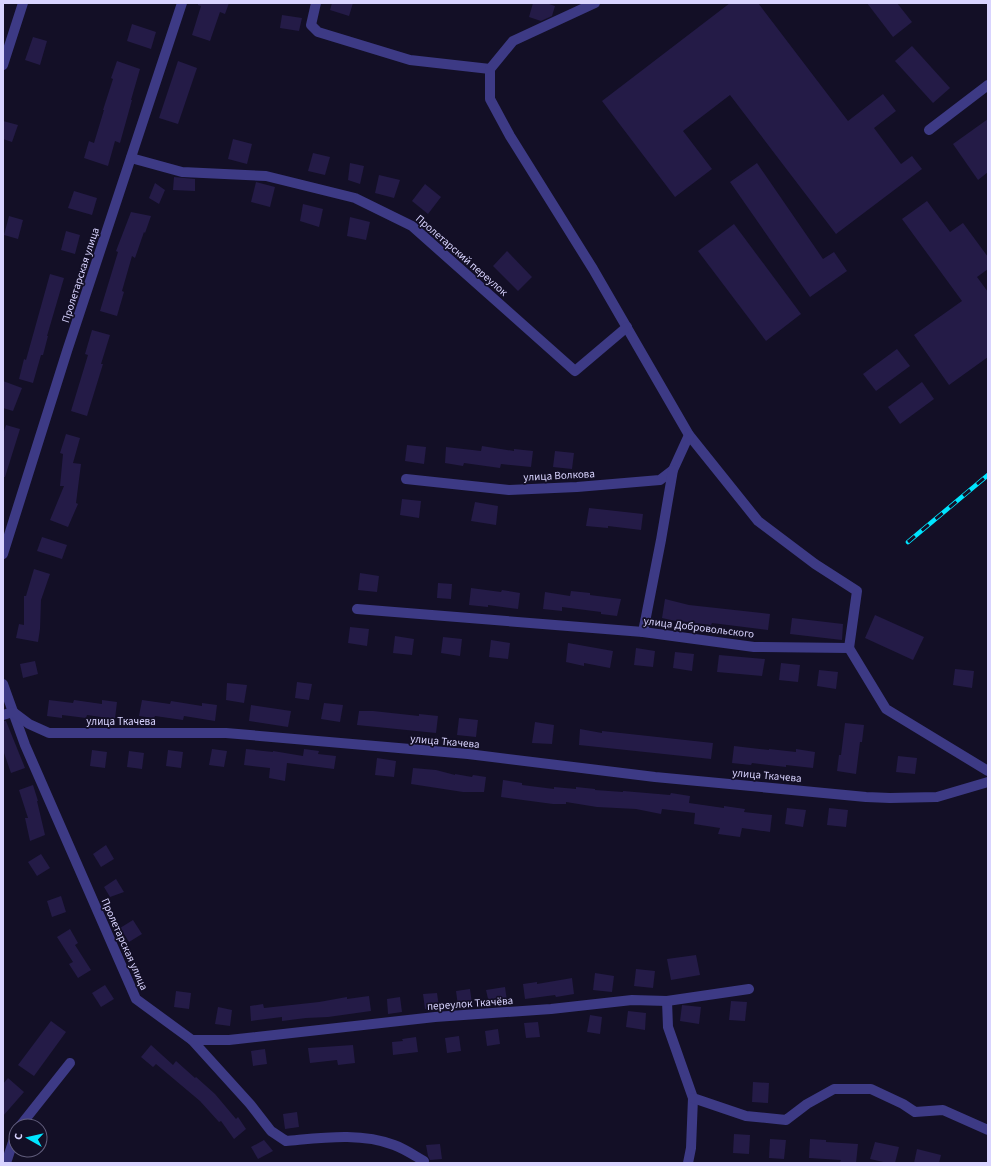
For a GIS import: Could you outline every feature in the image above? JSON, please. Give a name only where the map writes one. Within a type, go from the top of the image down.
[{"type":"street","points":[[3,65],[23,3]]},
{"type":"street","name":"Пролетарская улица","points":[[3,554],[67,351],[182,3]]},
{"type":"street","points":[[316,3],[311,25],[318,32],[410,60],[490,69]]},
{"type":"street","points":[[595,3],[513,41],[490,69],[490,99],[510,136],[566,224],[689,435],[758,521],[815,564],[857,591],[849,648],[886,709],[988,771]]},
{"type":"street","points":[[929,130],[988,85]]},
{"type":"street","name":"Пролетарский переулок","points":[[131,158],[182,172],[266,176],[355,198],[412,226],[575,371],[627,327]]},
{"type":"street","points":[[643,632],[673,470],[689,435]]},
{"type":"street","name":"улица Волкова","points":[[406,479],[509,490],[577,487],[660,480],[673,470]]},
{"type":"street","name":"улица Добровольского","points":[[357,609],[643,632],[754,646],[849,648]]},
{"type":"street","name":"Пролетарская улица","points":[[3,684],[25,745],[136,999],[192,1040],[250,1104],[271,1131],[286,1141],[327,1137],[366,1138],[394,1145],[424,1161]]},
{"type":"street","points":[[3,715],[13,712]]},
{"type":"street","name":"улица Ткачева","points":[[13,712],[29,724],[49,733],[226,733],[468,754],[654,777],[890,798],[937,797],[988,782]]},
{"type":"street","name":"переулок Ткачёва","points":[[192,1040],[229,1040],[436,1017],[551,1009],[632,1000],[667,1001],[750,989]]},
{"type":"street","points":[[667,1001],[668,1027],[693,1098],[691,1148],[688,1163]]},
{"type":"street","points":[[26,1118],[70,1063]]},
{"type":"street","points":[[693,1098],[746,1116],[786,1120],[807,1104],[834,1089],[872,1089],[903,1104],[915,1112],[943,1110],[988,1130]]},
{"type":"building","points":[[198,3],[229,3],[225,14],[220,12],[210,41],[192,35],[201,6],[198,5]]},
{"type":"building","points":[[332,3],[353,3],[349,16],[330,10]]},
{"type":"building","points":[[533,3],[546,3],[555,6],[552,16],[541,21],[529,17]]},
{"type":"building","points":[[730,3],[758,3],[848,121],[883,94],[896,111],[874,128],[901,164],[912,156],[922,169],[836,234],[730,95],[683,131],[712,169],[675,197],[602,101]]},
{"type":"building","points":[[867,3],[897,3],[912,22],[893,37]]},
{"type":"building","points":[[282,15],[302,18],[299,31],[280,28]]},
{"type":"building","points":[[132,24],[156,32],[151,49],[127,41]]},
{"type":"building","points":[[33,37],[47,41],[40,65],[25,60]]},
{"type":"building","points":[[912,46],[950,88],[933,103],[895,61]]},
{"type":"building","points":[[117,61],[140,69],[120,143],[115,141],[108,166],[84,158],[89,141],[94,143]]},
{"type":"building","points":[[178,61],[197,68],[178,124],[159,118]]},
{"type":"building","points":[[988,119],[988,172],[978,180],[953,144]]},
{"type":"building","points":[[3,121],[18,125],[12,142],[3,139]]},
{"type":"building","points":[[233,139],[252,144],[247,164],[228,159]]},
{"type":"building","points":[[313,153],[330,157],[325,175],[308,171]]},
{"type":"building","points":[[350,163],[364,166],[360,184],[348,180]]},
{"type":"building","points":[[757,163],[823,259],[834,252],[847,271],[810,297],[730,182]]},
{"type":"building","points":[[379,175],[400,180],[394,198],[375,193]]},
{"type":"building","points":[[174,177],[195,179],[195,191],[173,190]]},
{"type":"building","points":[[256,182],[275,187],[270,207],[251,202]]},
{"type":"building","points":[[155,183],[165,190],[159,204],[149,198]]},
{"type":"building","points":[[425,184],[441,197],[428,214],[412,201]]},
{"type":"building","points":[[74,191],[97,198],[92,215],[68,208]]},
{"type":"building","points":[[927,201],[950,232],[963,223],[988,257],[988,269],[977,277],[988,292],[988,357],[949,385],[914,335],[962,301],[902,219]]},
{"type":"building","points":[[303,204],[323,209],[319,227],[300,221]]},
{"type":"building","points":[[131,212],[151,216],[135,258],[132,256],[122,291],[124,292],[117,316],[100,311],[118,252],[116,251]]},
{"type":"building","points":[[9,216],[23,220],[18,239],[4,235]]},
{"type":"building","points":[[350,217],[370,222],[366,240],[347,236]]},
{"type":"building","points":[[734,224],[801,314],[766,341],[698,251]]},
{"type":"building","points":[[66,231],[80,235],[75,254],[61,250]]},
{"type":"building","points":[[507,251],[532,277],[518,291],[493,266]]},
{"type":"building","points":[[50,274],[64,278],[43,355],[41,355],[33,383],[19,379],[24,359],[26,360]]},
{"type":"building","points":[[92,330],[110,335],[87,416],[71,411],[88,355],[85,354]]},
{"type":"building","points":[[897,349],[910,366],[876,391],[863,374]]},
{"type":"building","points":[[3,381],[22,388],[13,411],[3,408]]},
{"type":"building","points":[[922,382],[934,399],[900,424],[888,407]]},
{"type":"building","points":[[6,425],[20,429],[5,477],[3,477],[3,434]]},
{"type":"building","points":[[66,434],[80,438],[73,463],[81,464],[76,503],[78,504],[68,527],[50,520],[64,486],[60,486],[63,454],[60,453]]},
{"type":"building","points":[[407,445],[426,447],[424,464],[405,461]]},
{"type":"building","points":[[482,446],[514,451],[514,449],[533,451],[531,467],[501,464],[500,468],[464,463],[463,466],[445,463],[446,447],[481,451]]},
{"type":"building","points":[[555,451],[574,453],[572,469],[553,467]]},
{"type":"building","points":[[402,499],[421,501],[419,518],[400,515]]},
{"type":"building","points":[[475,502],[498,506],[496,525],[471,521]]},
{"type":"building","points":[[589,508],[643,514],[641,530],[608,526],[608,528],[586,526]]},
{"type":"building","points":[[42,537],[67,545],[62,559],[37,551]]},
{"type":"building","points":[[34,569],[50,574],[41,600],[38,642],[16,638],[19,624],[24,625],[24,596],[26,596]]},
{"type":"building","points":[[360,573],[379,576],[377,592],[358,590]]},
{"type":"building","points":[[438,583],[452,584],[451,599],[437,598]]},
{"type":"building","points":[[471,588],[520,593],[518,609],[488,605],[488,607],[469,605]]},
{"type":"building","points":[[571,591],[621,599],[617,616],[601,614],[601,612],[562,607],[562,611],[543,609],[545,592],[570,596]]},
{"type":"building","points":[[665,599],[689,605],[770,614],[768,630],[712,623],[711,625],[680,622],[662,618]]},
{"type":"building","points":[[875,615],[924,637],[913,660],[865,638]]},
{"type":"building","points":[[792,618],[843,624],[842,640],[790,634]]},
{"type":"building","points":[[350,627],[369,629],[367,646],[348,643]]},
{"type":"building","points":[[395,636],[414,639],[412,655],[393,653]]},
{"type":"building","points":[[443,637],[462,639],[460,656],[441,653]]},
{"type":"building","points":[[491,640],[510,643],[508,659],[489,657]]},
{"type":"building","points":[[568,643],[613,651],[610,668],[584,663],[584,666],[566,662]]},
{"type":"building","points":[[636,648],[655,651],[653,667],[634,665]]},
{"type":"building","points":[[675,652],[694,654],[692,671],[673,668]]},
{"type":"building","points":[[719,655],[765,659],[762,676],[717,672]]},
{"type":"building","points":[[35,661],[38,674],[23,678],[20,664]]},
{"type":"building","points":[[781,663],[800,665],[798,682],[779,680]]},
{"type":"building","points":[[955,669],[974,671],[972,688],[953,685]]},
{"type":"building","points":[[819,670],[838,672],[836,689],[817,686]]},
{"type":"building","points":[[297,682],[312,684],[309,700],[295,698]]},
{"type":"building","points":[[227,683],[247,685],[244,703],[226,700]]},
{"type":"building","points":[[49,700],[73,703],[74,700],[102,704],[102,700],[117,702],[115,719],[87,715],[86,718],[62,715],[62,718],[47,716]]},
{"type":"building","points":[[142,700],[170,704],[171,701],[202,706],[202,703],[217,705],[215,721],[184,716],[183,720],[155,716],[154,718],[139,716]]},
{"type":"building","points":[[324,703],[343,705],[340,722],[321,719]]},
{"type":"building","points":[[251,705],[291,711],[288,727],[249,721]]},
{"type":"building","points":[[359,711],[419,716],[419,714],[438,716],[436,733],[357,725]]},
{"type":"building","points":[[459,718],[478,720],[476,737],[457,735]]},
{"type":"building","points":[[3,721],[6,721],[25,768],[11,773],[3,750]]},
{"type":"building","points":[[535,722],[554,725],[552,744],[532,743]]},
{"type":"building","points":[[845,723],[864,725],[862,742],[860,742],[856,774],[837,771],[839,755],[841,755]]},
{"type":"building","points":[[580,729],[602,733],[602,731],[713,743],[711,759],[579,745]]},
{"type":"building","points":[[734,746],[796,752],[796,749],[815,752],[813,768],[786,765],[786,767],[752,763],[751,765],[732,763]]},
{"type":"building","points":[[212,749],[227,751],[224,767],[209,765]]},
{"type":"building","points":[[246,749],[273,751],[303,756],[304,749],[319,751],[318,754],[336,756],[334,769],[287,763],[285,781],[269,778],[270,768],[244,765]]},
{"type":"building","points":[[92,750],[107,752],[105,768],[90,766]]},
{"type":"building","points":[[168,750],[183,752],[181,768],[166,766]]},
{"type":"building","points":[[129,751],[144,753],[142,769],[127,767]]},
{"type":"building","points":[[898,756],[917,758],[915,774],[896,772]]},
{"type":"building","points":[[377,758],[396,761],[394,777],[375,775]]},
{"type":"building","points":[[413,768],[436,770],[455,775],[486,777],[484,792],[463,792],[411,784]]},
{"type":"building","points":[[503,780],[522,783],[522,785],[554,789],[554,787],[576,789],[576,787],[595,790],[670,795],[671,793],[690,796],[689,803],[724,808],[724,806],[745,809],[744,812],[772,815],[770,832],[742,828],[740,837],[718,834],[720,828],[694,824],[695,813],[662,809],[661,814],[636,809],[597,807],[566,802],[566,804],[553,804],[501,797]]},
{"type":"building","points":[[33,785],[45,835],[30,841],[25,818],[28,818],[19,790]]},
{"type":"building","points":[[787,808],[806,810],[803,827],[785,824]]},
{"type":"building","points":[[829,808],[848,810],[846,827],[827,825]]},
{"type":"building","points":[[106,845],[114,859],[101,867],[93,854]]},
{"type":"building","points":[[41,854],[50,868],[37,876],[28,862]]},
{"type":"building","points":[[116,879],[124,892],[110,897],[104,887]]},
{"type":"building","points":[[61,896],[66,912],[52,917],[47,901]]},
{"type":"building","points":[[133,920],[142,934],[129,942],[120,928]]},
{"type":"building","points":[[70,929],[78,943],[75,945],[91,970],[78,978],[69,964],[73,962],[57,937]]},
{"type":"building","points":[[696,955],[700,975],[671,980],[667,959]]},
{"type":"building","points":[[636,969],[655,971],[653,988],[634,986]]},
{"type":"building","points":[[595,973],[614,976],[612,992],[593,990]]},
{"type":"building","points":[[572,978],[574,994],[525,999],[523,984],[537,982],[537,984]]},
{"type":"building","points":[[105,985],[114,999],[101,1007],[92,993]]},
{"type":"building","points":[[505,987],[507,1001],[489,1003],[486,990]]},
{"type":"building","points":[[470,989],[472,1004],[458,1006],[456,991]]},
{"type":"building","points":[[176,991],[191,993],[189,1009],[174,1007]]},
{"type":"building","points":[[437,993],[439,1007],[425,1009],[423,994]]},
{"type":"building","points":[[369,996],[371,1011],[282,1021],[282,1017],[251,1021],[250,1006],[263,1004],[264,1008],[319,1002],[347,997],[347,999]]},
{"type":"building","points":[[400,997],[402,1012],[388,1014],[387,999]]},
{"type":"building","points":[[731,1001],[747,1002],[745,1021],[729,1020]]},
{"type":"building","points":[[682,1005],[701,1007],[699,1024],[680,1021]]},
{"type":"building","points":[[218,1007],[232,1010],[230,1026],[215,1024]]},
{"type":"building","points":[[628,1011],[646,1013],[645,1030],[626,1027]]},
{"type":"building","points":[[590,1015],[602,1017],[600,1034],[587,1032]]},
{"type":"building","points":[[51,1021],[66,1032],[34,1076],[18,1065]]},
{"type":"building","points":[[538,1022],[540,1037],[526,1038],[524,1023]]},
{"type":"building","points":[[498,1029],[500,1044],[487,1046],[485,1031]]},
{"type":"building","points":[[459,1036],[461,1051],[447,1053],[445,1038]]},
{"type":"building","points":[[416,1037],[418,1052],[393,1055],[392,1042],[403,1041],[402,1039]]},
{"type":"building","points":[[151,1045],[173,1065],[176,1061],[195,1078],[196,1077],[215,1094],[236,1119],[238,1117],[246,1129],[234,1139],[221,1121],[219,1122],[200,1101],[156,1064],[153,1067],[141,1057]]},
{"type":"building","points":[[353,1045],[355,1063],[338,1065],[337,1060],[310,1063],[308,1048]]},
{"type":"building","points":[[265,1049],[267,1064],[253,1066],[251,1051]]},
{"type":"building","points":[[8,1078],[24,1092],[3,1116],[3,1084]]},
{"type":"building","points":[[753,1082],[769,1083],[768,1103],[752,1102]]},
{"type":"building","points":[[297,1112],[299,1127],[285,1129],[283,1114]]},
{"type":"building","points":[[734,1134],[750,1135],[749,1154],[733,1153]]},
{"type":"building","points":[[770,1139],[786,1140],[784,1159],[769,1158]]},
{"type":"building","points":[[810,1139],[826,1140],[826,1142],[858,1144],[856,1163],[840,1162],[841,1160],[809,1158]]},
{"type":"building","points":[[264,1140],[273,1151],[258,1159],[251,1147]]},
{"type":"building","points":[[875,1142],[899,1147],[895,1163],[870,1159]]},
{"type":"building","points":[[440,1144],[442,1159],[430,1160],[426,1145]]},
{"type":"building","points":[[917,1149],[941,1155],[939,1163],[914,1163]]},
{"type":"railway","points":[[908,542],[988,475]]}]
